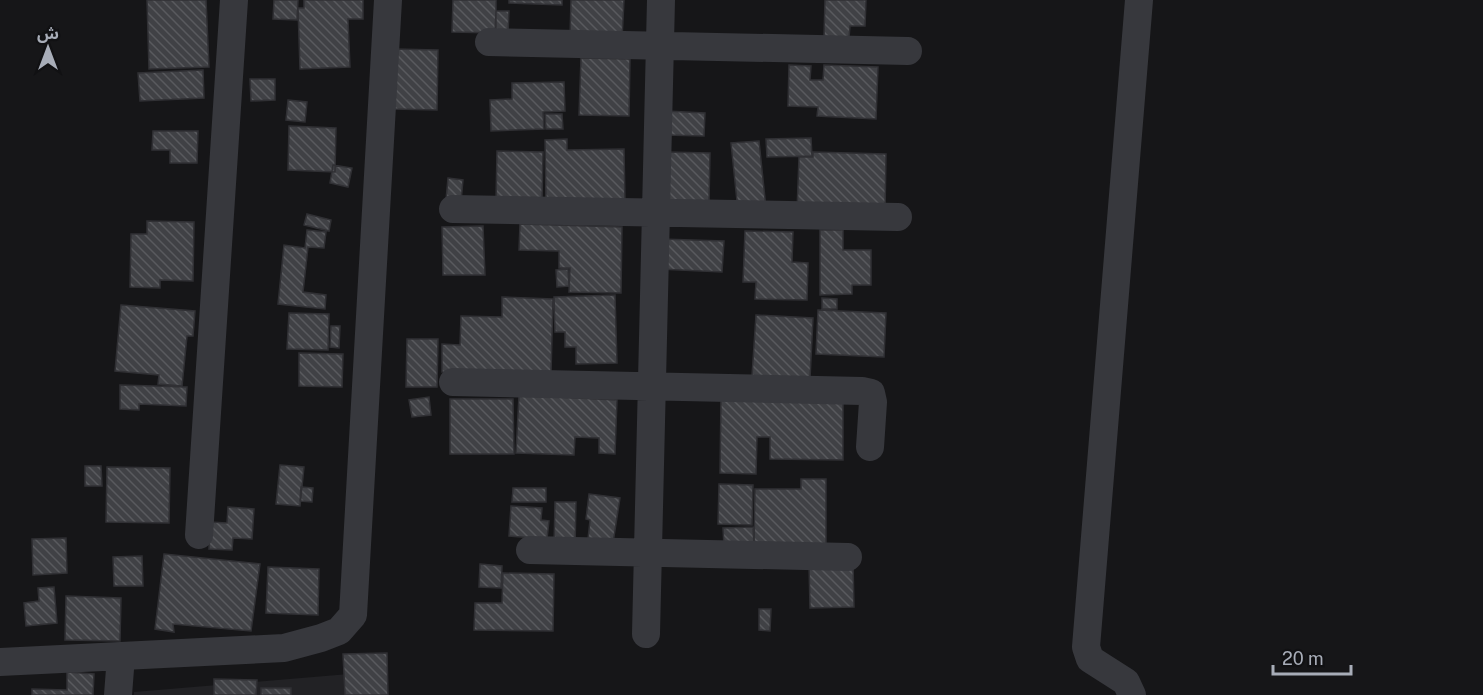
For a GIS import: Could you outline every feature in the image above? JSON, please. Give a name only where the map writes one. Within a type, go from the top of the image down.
[{"type":"street","points":[[199,535],[234,0]]},
{"type":"street","points":[[0,662],[284,648],[339,631],[353,615],[388,0]]},
{"type":"street","points":[[646,634],[661,0]]},
{"type":"street","points":[[1132,695],[1126,682],[1090,659],[1086,646],[1139,0]]},
{"type":"street","points":[[489,42],[908,51]]},
{"type":"street","points":[[453,209],[898,218]]},
{"type":"street","points":[[453,382],[862,391],[871,393],[873,402],[870,447]]},
{"type":"street","points":[[530,550],[848,557]]},
{"type":"street","points":[[118,695],[121,656]]},
{"type":"shaded area","points":[[349,674],[349,695],[134,695],[134,692]]},
{"type":"building","points":[[147,0],[206,0],[209,67],[149,69]]},
{"type":"building","points":[[274,0],[298,0],[297,20],[273,19]]},
{"type":"building","points":[[304,0],[363,0],[363,19],[348,19],[350,67],[300,69],[298,8],[304,8]]},
{"type":"building","points":[[453,0],[496,0],[496,33],[452,32]]},
{"type":"building","points":[[509,0],[562,0],[562,5],[509,3]]},
{"type":"building","points":[[571,0],[624,0],[622,39],[570,37]]},
{"type":"building","points":[[825,0],[866,0],[865,26],[850,26],[849,38],[824,37]]},
{"type":"building","points":[[496,11],[509,11],[508,34],[495,33]]},
{"type":"building","points":[[394,49],[438,50],[437,110],[393,109]]},
{"type":"building","points":[[581,58],[630,59],[629,116],[579,115]]},
{"type":"building","points":[[789,65],[811,66],[810,80],[823,80],[824,65],[878,67],[876,119],[817,116],[818,107],[788,106]]},
{"type":"building","points":[[203,70],[204,98],[140,101],[138,73]]},
{"type":"building","points":[[250,79],[275,79],[275,100],[251,101]]},
{"type":"building","points":[[564,82],[565,111],[543,112],[544,129],[491,131],[490,100],[512,99],[512,83]]},
{"type":"building","points":[[288,100],[307,102],[305,122],[286,120]]},
{"type":"building","points":[[666,111],[705,113],[704,136],[665,135]]},
{"type":"building","points":[[545,114],[562,114],[563,129],[546,129]]},
{"type":"building","points":[[289,126],[336,128],[335,172],[288,170]]},
{"type":"building","points":[[153,131],[198,131],[197,163],[170,163],[170,150],[152,150]]},
{"type":"building","points":[[811,138],[812,156],[767,157],[766,139]]},
{"type":"building","points":[[567,139],[567,150],[624,149],[625,201],[546,203],[545,140]]},
{"type":"building","points":[[759,141],[766,208],[738,211],[731,143]]},
{"type":"building","points":[[497,151],[543,152],[542,201],[496,200]]},
{"type":"building","points":[[666,152],[710,153],[709,203],[665,202]]},
{"type":"building","points":[[813,152],[886,154],[885,213],[797,211],[799,157],[813,157]]},
{"type":"building","points":[[333,165],[352,168],[348,187],[330,183]]},
{"type":"building","points":[[448,178],[463,180],[461,202],[446,200]]},
{"type":"building","points":[[307,214],[331,220],[329,231],[304,225]]},
{"type":"building","points":[[147,221],[194,222],[193,281],[160,280],[160,288],[130,287],[131,234],[147,234]]},
{"type":"building","points":[[520,224],[622,227],[621,293],[569,292],[570,268],[559,268],[559,251],[519,250]]},
{"type":"building","points":[[483,226],[485,275],[443,275],[442,227]]},
{"type":"building","points":[[307,230],[326,232],[324,248],[308,247],[303,292],[326,295],[325,309],[278,304],[284,245],[305,248]]},
{"type":"building","points":[[820,230],[843,230],[843,250],[871,250],[871,285],[852,285],[852,294],[820,295]]},
{"type":"building","points":[[745,231],[793,232],[792,262],[808,263],[807,300],[755,299],[756,282],[743,282]]},
{"type":"building","points":[[660,239],[724,241],[722,272],[659,269]]},
{"type":"building","points":[[568,269],[569,286],[557,287],[556,270]]},
{"type":"building","points":[[615,295],[617,363],[576,364],[576,347],[565,347],[565,332],[555,332],[554,297]]},
{"type":"building","points":[[502,297],[553,299],[551,374],[442,372],[442,344],[460,345],[461,316],[502,317]]},
{"type":"building","points":[[822,298],[837,299],[837,309],[822,309]]},
{"type":"building","points":[[121,305],[195,311],[193,336],[187,336],[182,386],[158,384],[159,375],[115,371]]},
{"type":"building","points":[[818,310],[886,313],[884,357],[816,354]]},
{"type":"building","points":[[289,313],[329,314],[328,350],[287,349]]},
{"type":"building","points":[[756,315],[813,318],[810,379],[752,376]]},
{"type":"building","points":[[331,326],[340,326],[339,348],[330,347]]},
{"type":"building","points":[[407,339],[438,339],[437,387],[406,387]]},
{"type":"building","points":[[299,353],[343,354],[342,387],[299,386]]},
{"type":"building","points":[[120,385],[187,387],[186,406],[139,404],[139,410],[120,409]]},
{"type":"building","points":[[519,395],[617,400],[615,454],[599,453],[599,438],[575,437],[574,455],[516,453]]},
{"type":"building","points":[[429,397],[431,415],[412,417],[409,400]]},
{"type":"building","points":[[450,399],[513,399],[514,454],[450,454]]},
{"type":"building","points":[[721,399],[843,400],[843,460],[770,459],[770,437],[757,437],[756,474],[720,473]]},
{"type":"building","points":[[280,465],[304,467],[300,506],[276,504]]},
{"type":"building","points":[[85,466],[101,466],[102,486],[85,486]]},
{"type":"building","points":[[107,467],[170,468],[169,523],[106,522]]},
{"type":"building","points":[[801,479],[826,479],[826,548],[754,547],[755,489],[801,489]]},
{"type":"building","points":[[719,484],[753,485],[752,525],[718,524]]},
{"type":"building","points":[[301,487],[313,488],[312,502],[300,501]]},
{"type":"building","points":[[513,488],[546,488],[546,502],[512,502]]},
{"type":"building","points":[[589,494],[620,498],[613,543],[588,539],[590,520],[586,519]]},
{"type":"building","points":[[555,502],[576,502],[575,548],[554,547]]},
{"type":"building","points":[[511,506],[542,508],[541,520],[549,521],[547,539],[509,536]]},
{"type":"building","points":[[228,507],[254,509],[252,539],[233,538],[232,550],[209,549],[210,522],[227,523]]},
{"type":"building","points":[[753,527],[754,546],[724,547],[723,528]]},
{"type":"building","points":[[66,538],[67,573],[33,575],[32,539]]},
{"type":"building","points":[[164,554],[260,564],[251,631],[173,624],[174,632],[155,629]]},
{"type":"building","points":[[142,556],[143,586],[114,586],[113,557]]},
{"type":"building","points":[[853,563],[854,607],[810,608],[809,564]]},
{"type":"building","points":[[480,564],[502,566],[501,588],[479,587]]},
{"type":"building","points":[[268,567],[319,569],[318,615],[266,613]]},
{"type":"building","points":[[503,573],[554,574],[553,631],[474,630],[475,603],[502,603]]},
{"type":"building","points":[[54,587],[57,623],[26,626],[24,603],[39,601],[38,588]]},
{"type":"building","points":[[66,596],[121,598],[120,641],[65,640]]},
{"type":"building","points":[[759,609],[771,609],[770,631],[759,630]]},
{"type":"building","points":[[387,653],[388,695],[345,695],[343,654]]},
{"type":"building","points":[[67,672],[94,674],[93,695],[32,695],[32,689],[67,690]]},
{"type":"building","points":[[214,679],[257,680],[256,695],[214,695]]},
{"type":"building","points":[[261,688],[291,688],[291,695],[261,695]]}]
